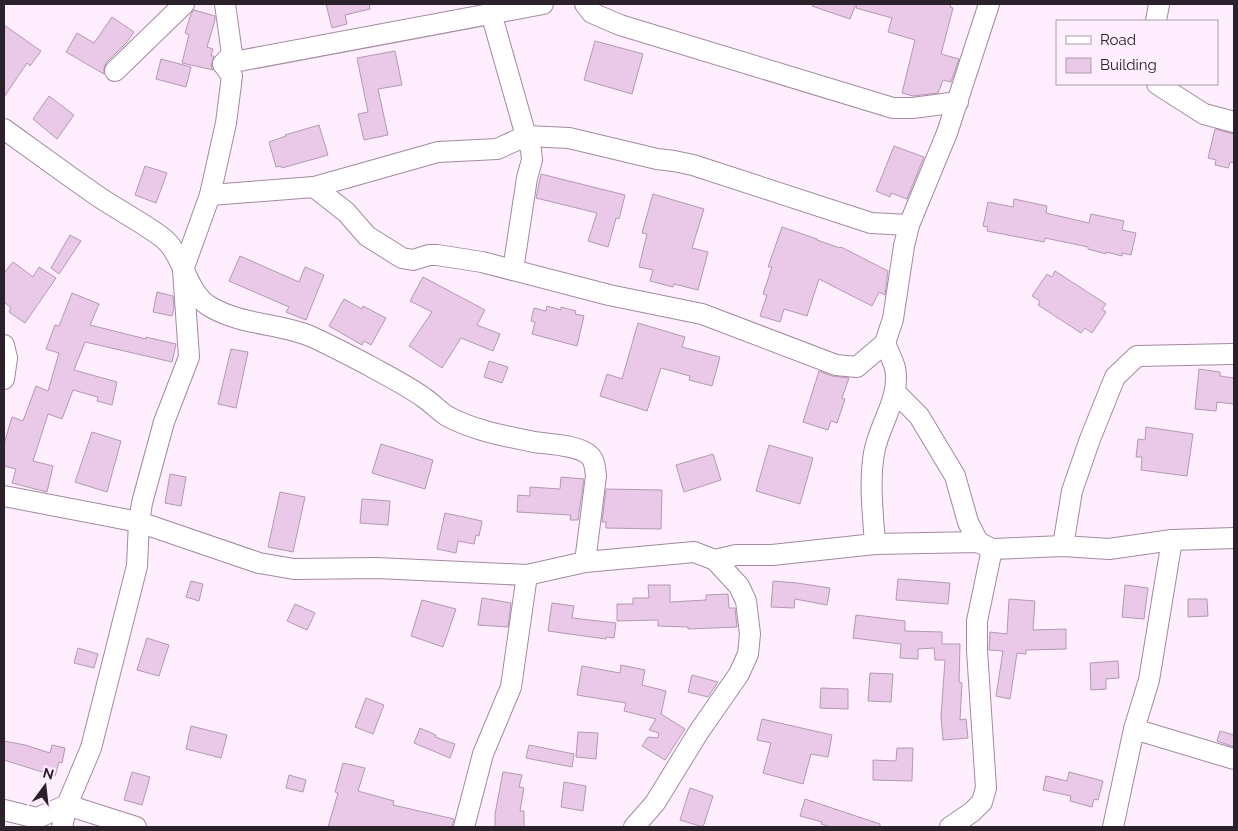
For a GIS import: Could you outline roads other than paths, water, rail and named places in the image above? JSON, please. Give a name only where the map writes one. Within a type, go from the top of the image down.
[{"type":"street","points":[[115,71],[184,4]]},
{"type":"street","points":[[223,64],[232,54],[225,4]]},
{"type":"street","points":[[223,64],[543,4]]},
{"type":"street","points":[[585,4],[592,13],[620,24],[893,108],[913,108],[958,102]]},
{"type":"street","points":[[314,187],[346,212],[367,236],[402,258],[413,260],[429,255],[437,255],[482,262],[609,295],[702,314],[836,365],[856,367],[885,343],[893,319],[909,225],[947,133],[989,4]]},
{"type":"street","points":[[1156,20],[1159,4]]},
{"type":"street","points":[[491,14],[526,136],[532,150],[532,160],[527,178],[513,270]]},
{"type":"street","points":[[62,827],[67,805],[91,748],[137,566],[142,503],[164,422],[189,357],[184,270],[210,195],[226,123],[232,76],[223,64]]},
{"type":"street","points":[[1159,85],[1204,114],[1234,122]]},
{"type":"street","points":[[4,129],[163,239],[174,251],[199,297],[207,305],[247,321],[286,328],[327,344],[424,397],[446,415],[461,422],[514,437],[575,448],[589,455],[594,464],[596,476],[585,562]]},
{"type":"street","points":[[210,195],[314,187],[438,152],[497,149],[526,136],[569,138],[657,159],[693,165],[871,223],[909,225]]},
{"type":"street","points":[[875,544],[871,483],[874,452],[896,393],[895,368],[885,343]]},
{"type":"street","points":[[4,345],[7,358],[4,379]]},
{"type":"street","points":[[1063,546],[1072,491],[1090,439],[1115,377],[1137,356],[1232,354]]},
{"type":"street","points":[[896,393],[919,416],[955,476],[968,522],[985,545],[977,621],[977,650],[986,788],[982,802],[961,826]]},
{"type":"street","points":[[4,496],[59,505],[139,522],[259,563],[294,568],[377,568],[526,575],[585,562],[694,552],[715,560],[739,586],[746,600],[750,634],[748,654],[739,674],[698,733],[656,803],[634,827]]},
{"type":"street","points":[[715,560],[736,555],[772,555],[875,544],[1063,546],[1109,549],[1172,540],[1234,538]]},
{"type":"street","points":[[1113,827],[1134,729],[1149,680],[1172,540]]},
{"type":"street","points":[[464,827],[483,754],[511,687],[526,575]]},
{"type":"street","points":[[1134,729],[1234,759]]},
{"type":"street","points":[[4,810],[37,818],[67,805],[136,827]]}]
